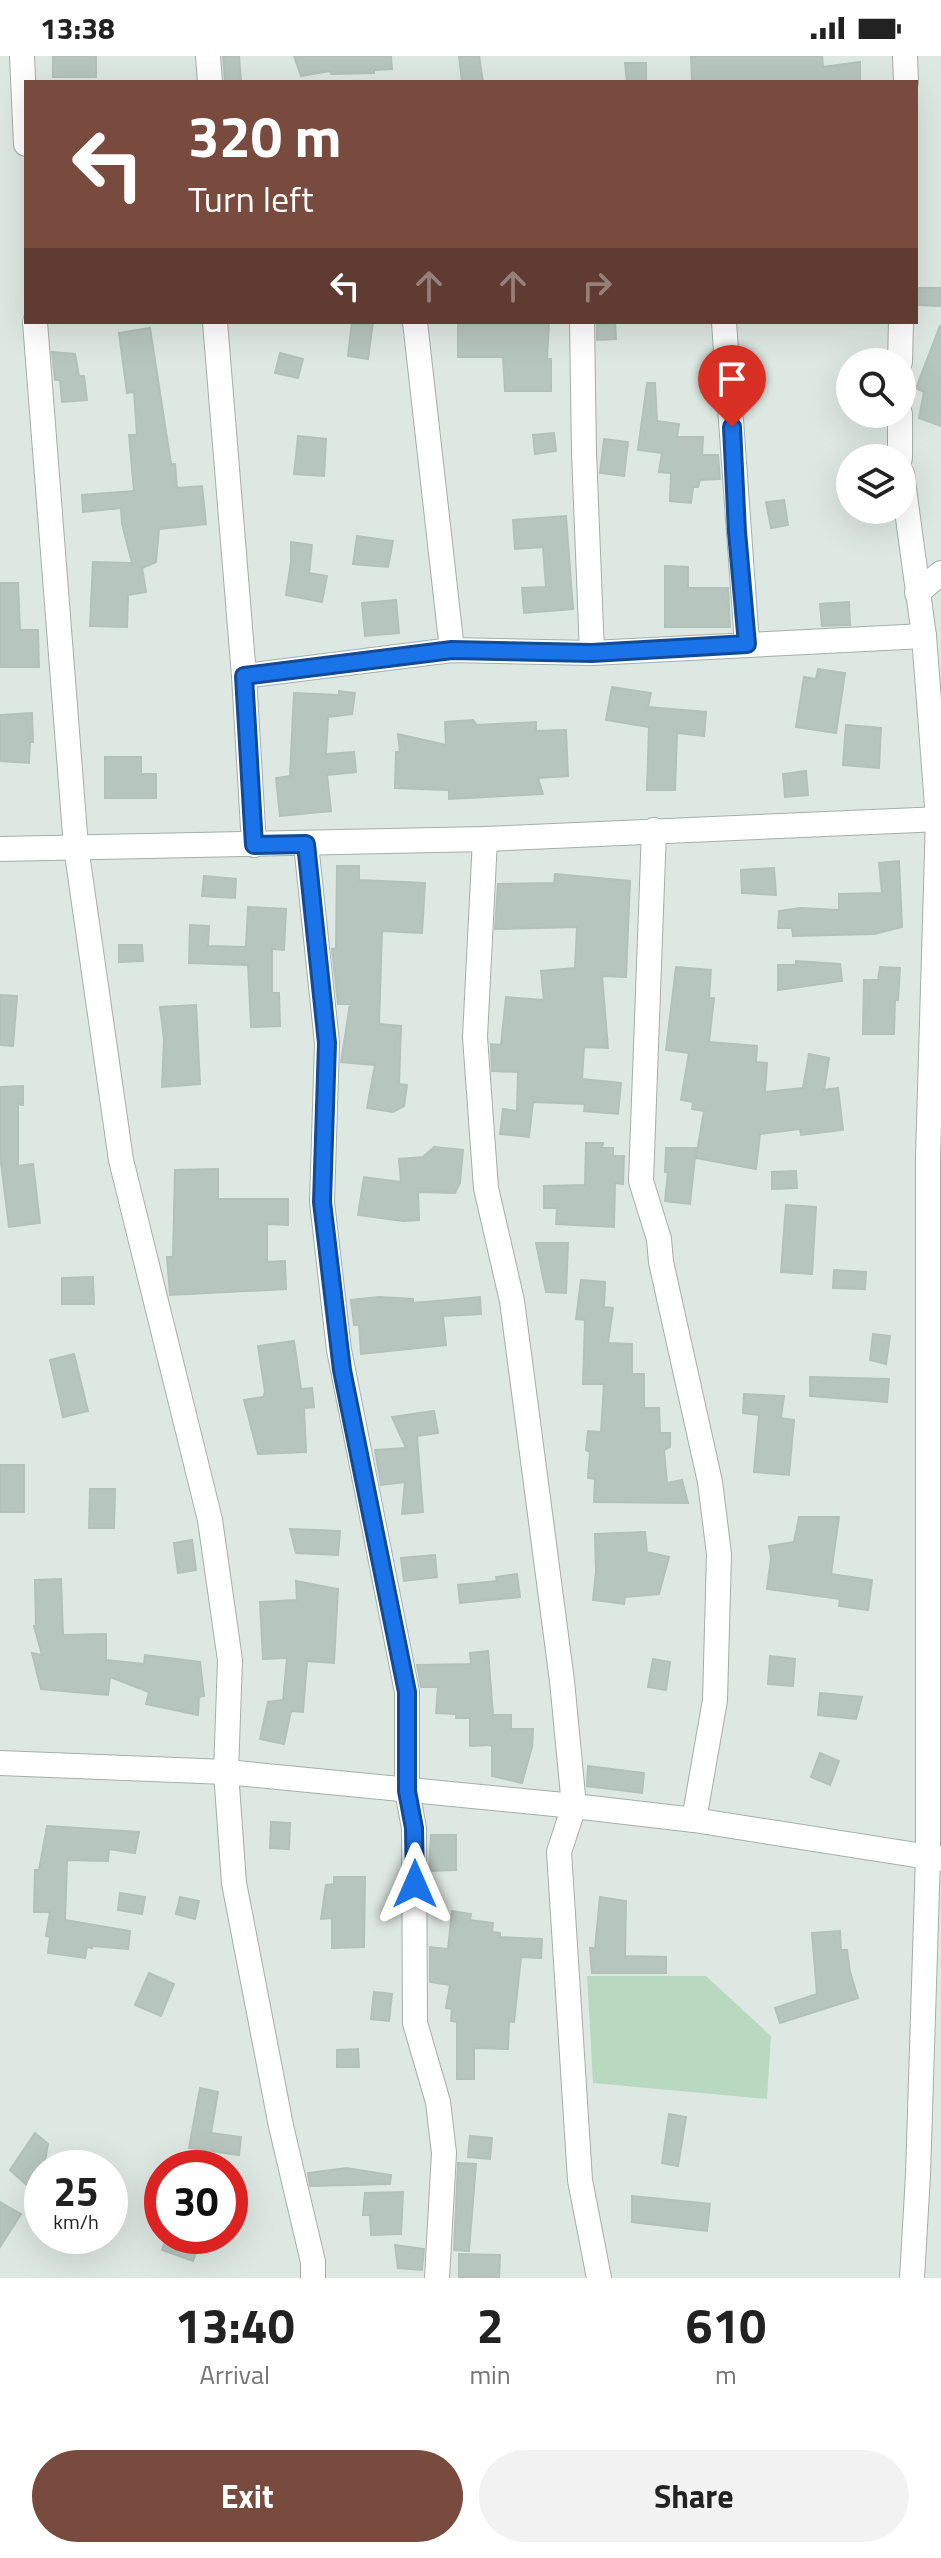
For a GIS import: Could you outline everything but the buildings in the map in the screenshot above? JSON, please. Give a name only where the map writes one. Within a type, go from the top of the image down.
[{"type":"street","points":[[22,56],[24,100]]},
{"type":"street","points":[[208,56],[210,80]]},
{"type":"street","points":[[905,56],[906,80]]},
{"type":"street","points":[[35,324],[76,847],[121,1160],[210,1520],[230,1660],[226,1772],[234,1883],[281,2126],[313,2262],[313,2278]]},
{"type":"street","points":[[215,324],[244,676],[254,845]]},
{"type":"street","points":[[415,324],[452,650]]},
{"type":"street","points":[[582,324],[592,653]]},
{"type":"street","points":[[724,324],[747,644]]},
{"type":"street","points":[[900,348],[901,324]]},
{"type":"street","points":[[908,524],[924,636],[939,819],[928,1157],[935,1858],[912,2278]]},
{"type":"street","points":[[917,593],[941,573]]},
{"type":"street","points":[[244,676],[452,650],[592,653],[924,636]]},
{"type":"street","points":[[0,849],[485,839],[939,819]]},
{"type":"street","points":[[654,830],[641,1181],[659,1239],[661,1262],[710,1482],[719,1554],[715,1700],[694,1820]]},
{"type":"street","points":[[485,839],[475,1037],[486,1188],[512,1301],[562,1681],[574,1806],[559,1852],[580,2180],[599,2278]]},
{"type":"street","points":[[306,844],[327,1043],[322,1202],[342,1370],[407,1692],[407,1791],[414,1828],[415,2023],[438,2102],[444,2153],[437,2278]]},
{"type":"street","points":[[0,1763],[226,1772],[574,1806],[694,1820],[935,1858]]},
{"type":"green space","points":[[587,1976],[706,1976],[771,2036],[767,2099],[593,2083]]},
{"type":"route","points":[[415,1884],[414,1828],[407,1791],[407,1692],[342,1370],[322,1202],[327,1043],[306,844],[254,845],[244,676],[452,650],[592,653],[747,644],[732,427]]}]
